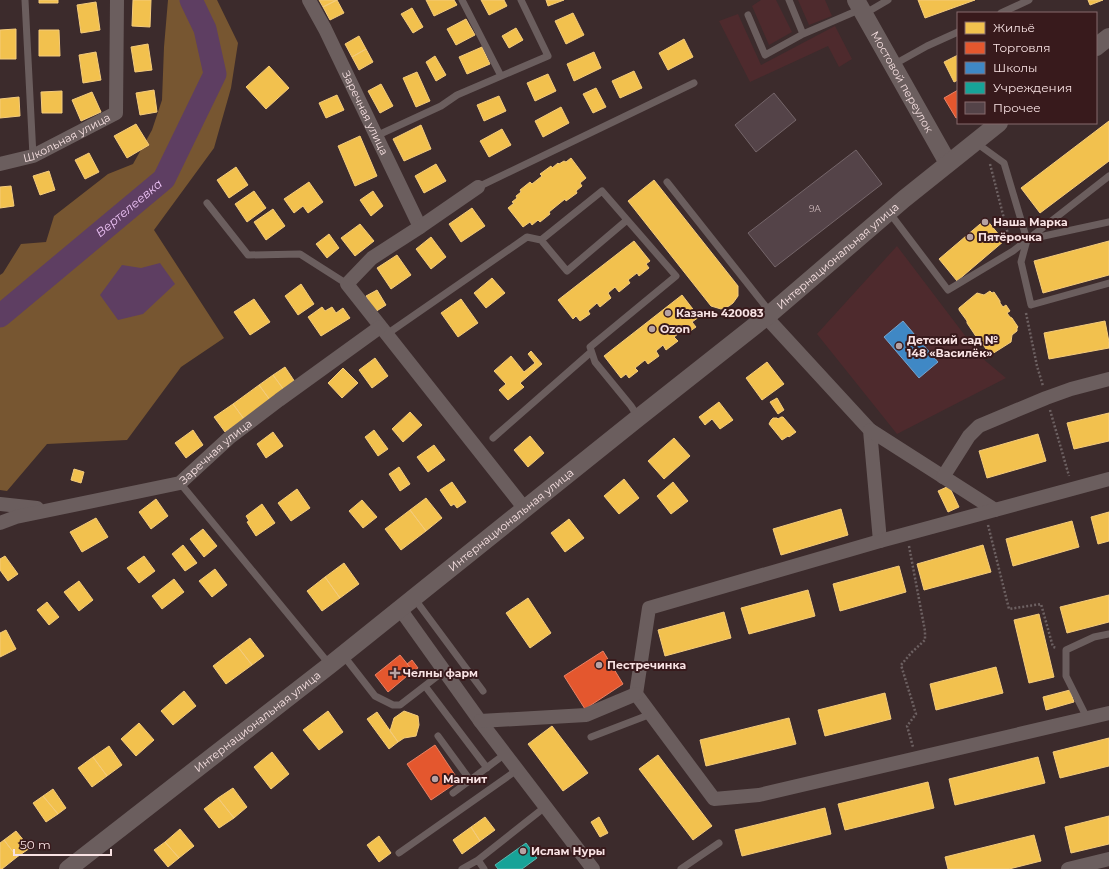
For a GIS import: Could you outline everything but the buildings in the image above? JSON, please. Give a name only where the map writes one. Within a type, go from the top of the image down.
[{"type":"street","name":"Школьная улица","points":[[0,164],[33,156],[116,113],[117,0]]},
{"type":"street","name":"Заречная улица","points":[[309,0],[325,29],[420,227]]},
{"type":"street","name":"Мостовой переулок","points":[[861,7],[948,163]]},
{"type":"street","points":[[1097,46],[1109,37]]},
{"type":"street","points":[[948,163],[998,124]]},
{"type":"street","name":"Интернациональная улица","points":[[68,869],[407,604],[638,418],[769,315],[948,163]]},
{"type":"street","points":[[478,187],[372,258],[347,284],[525,509]]},
{"type":"street","points":[[769,315],[870,430],[943,477],[990,511]]},
{"type":"street","name":"Заречная улица","points":[[0,523],[16,517],[180,483],[230,438],[279,400],[384,330]]},
{"type":"street","points":[[943,477],[969,436],[979,426],[1046,398],[1071,389],[1109,379]]},
{"type":"street","points":[[870,430],[880,542]]},
{"type":"street","points":[[1109,479],[906,534],[650,608],[636,694],[714,799],[758,795],[1109,713]]},
{"type":"street","points":[[0,504],[51,510]]},
{"type":"street","points":[[407,604],[444,671],[480,721],[592,868]]},
{"type":"street","points":[[480,721],[586,715],[636,694]]},
{"type":"street","points":[[1068,869],[1109,859]]},
{"type":"lane","points":[[25,0],[33,156]]},
{"type":"lane","points":[[462,0],[501,76]]},
{"type":"lane","points":[[376,136],[440,106],[457,95],[548,56],[522,0]]},
{"type":"lane","points":[[789,0],[802,34]]},
{"type":"lane","points":[[748,15],[765,55],[802,34],[861,7],[888,0]]},
{"type":"lane","points":[[1003,12],[1029,0]]},
{"type":"lane","points":[[893,65],[927,46],[957,32]]},
{"type":"lane","points":[[478,187],[694,83]]},
{"type":"lane","points":[[975,142],[1004,163],[1027,240],[1020,262],[1031,305],[1109,283]]},
{"type":"lane","points":[[889,212],[948,290],[1013,251],[1109,176]]},
{"type":"lane","points":[[667,182],[769,315]]},
{"type":"lane","points":[[541,240],[602,191],[676,276],[590,348],[595,362],[631,406],[638,418]]},
{"type":"lane","points":[[206,203],[248,255],[300,254],[347,284]]},
{"type":"lane","points":[[384,330],[527,237],[541,240],[567,271],[627,220]]},
{"type":"lane","points":[[1027,240],[1109,222]]},
{"type":"lane","points":[[493,438],[591,352]]},
{"type":"lane","points":[[180,483],[336,660],[375,696],[393,705],[400,705],[444,671]]},
{"type":"lane","points":[[407,604],[484,691]]},
{"type":"lane","points":[[1087,718],[1066,676],[1066,650],[1094,637],[1109,634]]},
{"type":"lane","points":[[426,686],[487,768]]},
{"type":"lane","points":[[591,737],[651,714]]},
{"type":"lane","points":[[438,736],[470,780]]},
{"type":"lane","points":[[453,793],[505,754]]},
{"type":"lane","points":[[399,854],[517,770]]},
{"type":"lane","points":[[462,869],[478,860],[545,807]]},
{"type":"lane","points":[[681,869],[719,843]]},
{"type":"lane","points":[[478,860],[484,869]]},
{"type":"path","points":[[999,159],[989,164],[1013,251]]},
{"type":"path","points":[[1026,313],[1037,366],[1072,489]]},
{"type":"path","points":[[990,511],[1009,609],[1041,604],[1053,647],[1066,650]]},
{"type":"path","points":[[906,534],[925,631],[925,640],[912,652],[902,665],[916,714],[907,726],[915,758]]},
{"type":"shaded area","points":[[168,0],[217,0],[238,43],[231,88],[214,148],[154,230],[224,338],[181,367],[127,440],[47,444],[7,491],[0,490],[0,275],[3,273],[21,244],[46,242],[54,216],[108,174],[133,164],[152,130],[162,100]]},
{"type":"shaded area","points":[[761,0],[776,0],[792,32],[769,45],[752,6]]},
{"type":"shaded area","points":[[798,0],[825,0],[832,16],[809,25]]},
{"type":"shaded area","points":[[738,14],[761,65],[835,26],[852,59],[839,67],[828,46],[750,82],[719,21]]},
{"type":"shaded area","name":"Детский сад № 148 «Василёк»","points":[[897,246],[982,358],[1006,378],[897,434],[817,334]]},
{"type":"shaded area","points":[[160,263],[175,284],[143,314],[118,320],[100,295],[122,265],[141,268]]},
{"type":"waterway","name":"Вертелеевка","points":[[0,316],[164,179],[215,74],[205,29],[191,0]]},
{"type":"place","name":"Наша Марка","points":[[985,222]]},
{"type":"place","name":"Пятёрочка","points":[[970,237]]},
{"type":"place","name":"Казань 420083","points":[[668,313]]},
{"type":"place","name":"Ozon","points":[[652,329]]},
{"type":"place","name":"Детский сад № 148 «Василёк»","points":[[899,346]]},
{"type":"place","name":"Пестречинка","points":[[599,665]]},
{"type":"place","name":"Челны фарм","points":[[395,673]]},
{"type":"place","name":"Магнит","points":[[435,779]]},
{"type":"place","name":"Ислам Нуры","points":[[523,851]]}]
